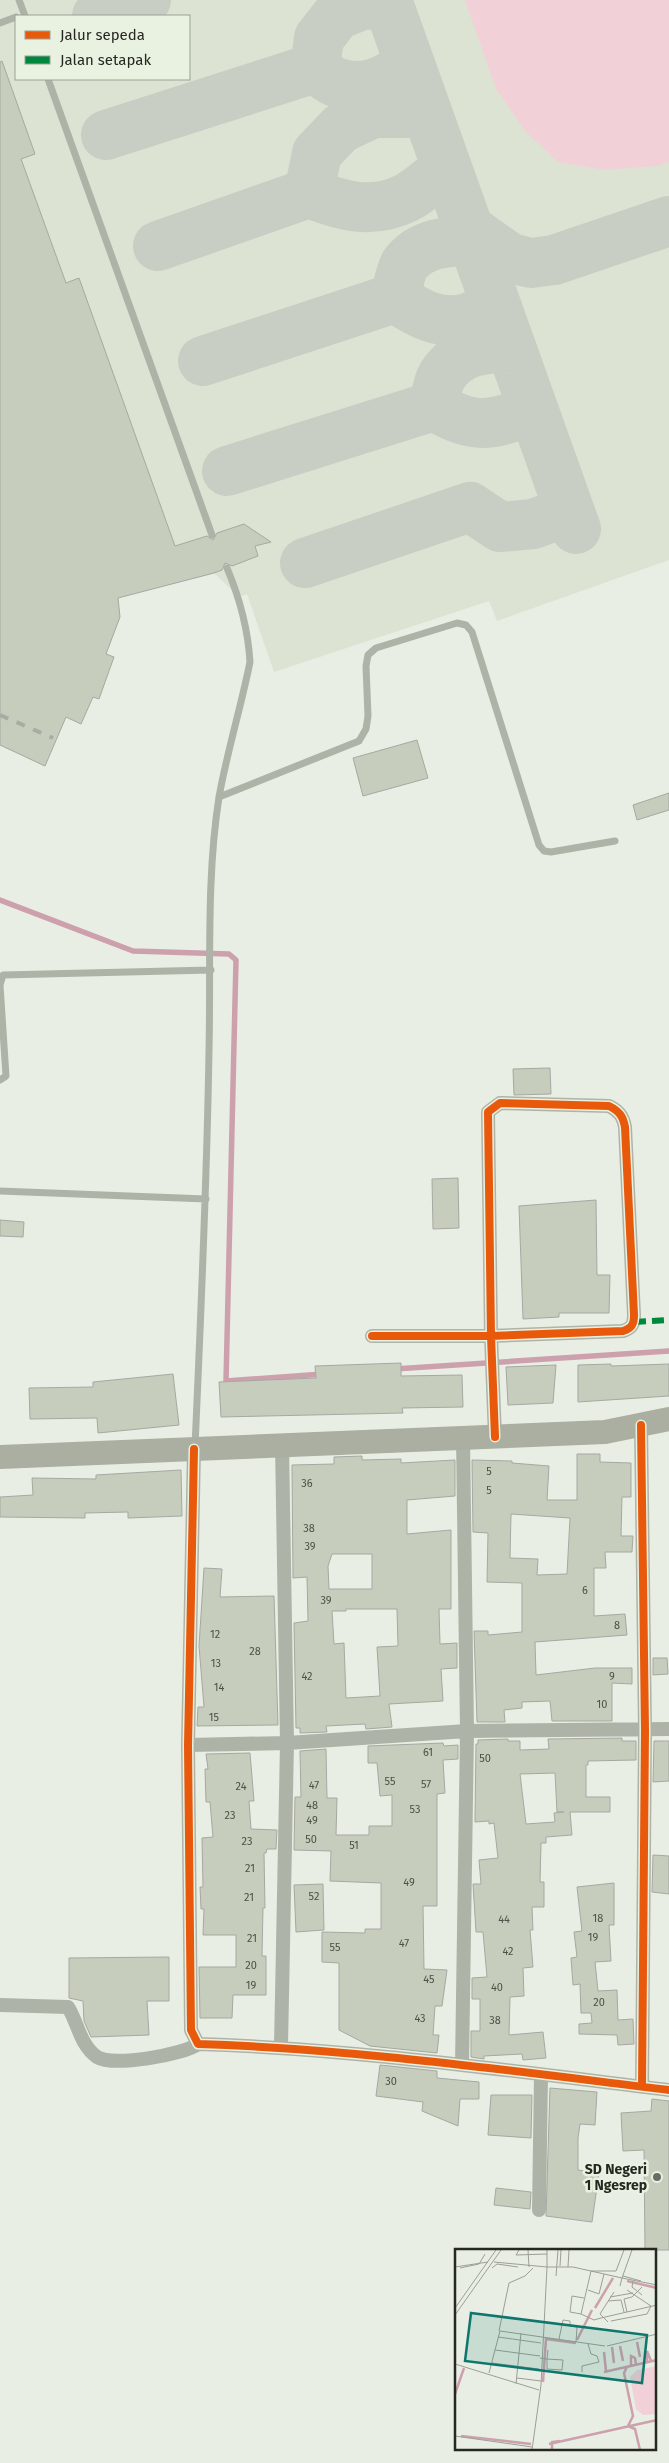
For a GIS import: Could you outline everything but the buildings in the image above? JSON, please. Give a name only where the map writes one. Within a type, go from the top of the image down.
[{"type":"highway","points":[[0,1458],[282,1444],[605,1432],[669,1419]]},
{"type":"street","points":[[372,1336],[492,1338],[623,1331],[633,1325],[626,1127],[624,1118],[618,1111],[609,1106],[500,1103],[489,1110],[488,1115],[492,1338],[492,1363],[496,1437]]},
{"type":"street","points":[[641,1425],[645,1730],[642,2086]]},
{"type":"street","points":[[462,2065],[467,1731],[463,1437]]},
{"type":"street","points":[[281,2046],[287,1743],[282,1444]]},
{"type":"street","points":[[194,1449],[188,1745],[191,2030],[198,2044]]},
{"type":"street","points":[[188,1745],[287,1743],[467,1731],[669,1729]]},
{"type":"street","points":[[0,2005],[68,2007],[91,2052],[106,2060],[121,2061],[183,2052],[198,2044],[281,2046],[462,2065],[669,2090]]},
{"type":"street","points":[[539,2210],[541,2075]]},
{"type":"lane","points":[[18,0],[21,15]]},
{"type":"lane","points":[[0,23],[15,18]]},
{"type":"lane","points":[[48,80],[212,535]]},
{"type":"lane","points":[[194,1449],[206,1199],[211,970],[210,924],[213,858],[219,797],[250,662],[249,639],[239,597],[227,568]]},
{"type":"lane","points":[[219,797],[359,741],[366,729],[368,716],[366,666],[368,655],[376,648],[457,623],[466,625],[472,632],[539,845],[544,851],[551,852],[614,841]]},
{"type":"lane","points":[[0,1080],[6,1076],[1,975],[211,970]]},
{"type":"lane","points":[[0,1191],[206,1199]]},
{"type":"shaded area","points":[[0,0],[669,0],[669,560],[497,621],[489,601],[274,672],[247,594],[239,597],[214,573],[118,598],[120,617],[106,654],[114,657],[99,699],[93,697],[66,717],[45,766],[0,745]]},
{"type":"shaded area","points":[[465,0],[669,0],[669,162],[656,166],[605,170],[558,162],[526,132],[496,89]]},
{"type":"waterway","points":[[0,900],[133,951],[229,954],[236,960],[226,1381],[323,1374]]},
{"type":"waterway","points":[[394,1369],[669,1351]]},
{"type":"taxiway","points":[[100,15],[146,0]]},
{"type":"taxiway","points":[[387,0],[576,529]]},
{"type":"taxiway","points":[[388,3],[362,5],[337,15],[319,38],[315,68],[335,82],[358,86],[376,83],[385,79],[409,62]]},
{"type":"taxiway","points":[[106,135],[315,68]]},
{"type":"taxiway","points":[[427,113],[373,113],[341,128],[317,153],[309,193],[345,205],[357,207],[381,206],[406,198],[447,168]]},
{"type":"taxiway","points":[[158,246],[309,193]]},
{"type":"taxiway","points":[[469,229],[510,258],[531,263],[554,260],[669,221]]},
{"type":"taxiway","points":[[474,241],[446,242],[419,251],[403,267],[395,298],[429,317],[448,320],[468,318],[495,303]]},
{"type":"taxiway","points":[[203,361],[395,298]]},
{"type":"taxiway","points":[[511,348],[472,352],[448,367],[440,379],[434,406],[461,419],[483,423],[506,419],[533,410]]},
{"type":"taxiway","points":[[227,471],[434,406]]},
{"type":"taxiway","points":[[305,563],[470,507],[500,527],[533,524],[569,511]]},
{"type":"railway","points":[[0,715],[53,738]]},
{"type":"marked path","points":[[634,1322],[669,1320]]},
{"type":"cycle path","points":[[372,1336],[491,1336],[623,1331],[629,1328],[633,1323],[634,1315],[625,1127],[620,1114],[609,1106],[500,1103],[488,1112],[491,1336],[495,1437]]},
{"type":"cycle path","points":[[641,1425],[645,1730],[642,2086]]},
{"type":"cycle path","points":[[194,1449],[188,1745],[191,2030],[198,2044],[375,2056],[493,2068],[669,2090]]},
{"type":"place","name":"SD Negeri 1 Ngesrep","points":[[657,2177]]}]
